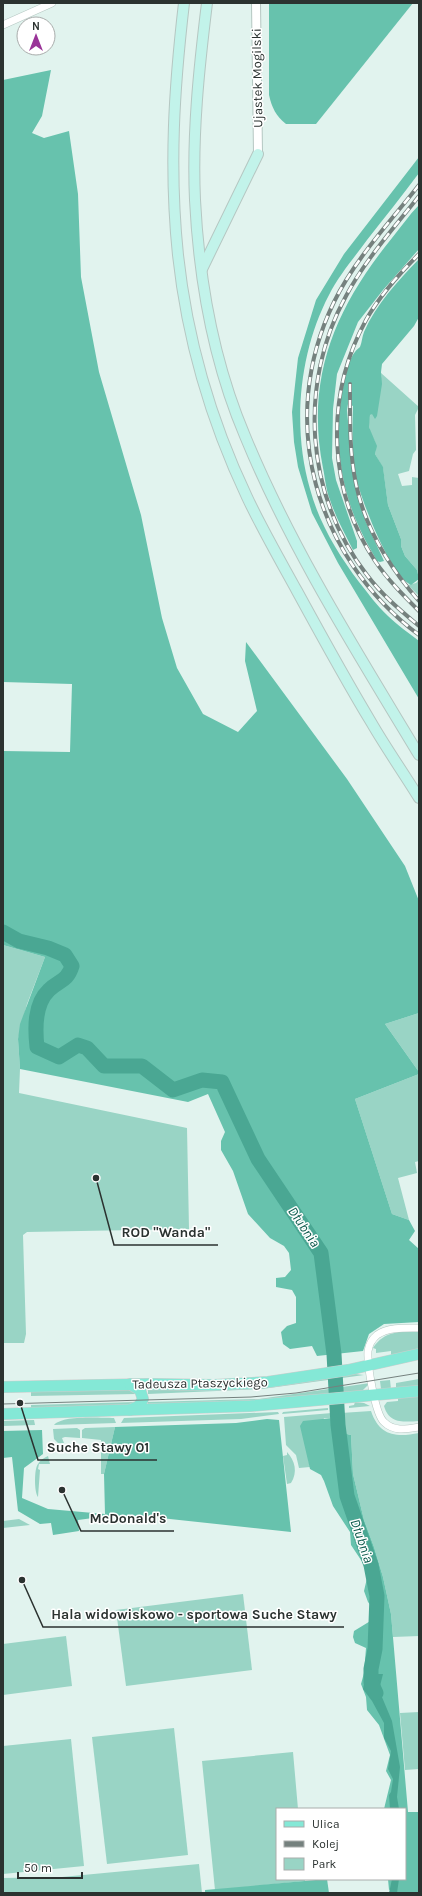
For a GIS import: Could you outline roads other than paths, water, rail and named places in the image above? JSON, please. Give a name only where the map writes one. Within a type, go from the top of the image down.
[{"type":"main road","points":[[184,3],[174,98],[172,142],[173,194],[178,256],[185,304],[195,353],[208,398],[246,496],[264,532],[366,714],[419,798]]},
{"type":"main road","points":[[207,3],[200,66],[195,138],[195,200],[202,269],[217,346],[244,435],[273,500],[325,596],[419,755]]},
{"type":"main road","points":[[202,269],[258,154]]},
{"type":"main road","name":"Tadeusza Ptaszyckiego","points":[[3,1387],[130,1384],[244,1384],[292,1380],[348,1370],[419,1354]]},
{"type":"main road","points":[[127,1410],[139,1406],[142,1400],[140,1390],[130,1384]]},
{"type":"main road","name":"Tadeusza Ptaszyckiego","points":[[3,1414],[250,1406],[419,1391]]},
{"type":"street","points":[[3,25],[52,3]]},
{"type":"street","name":"Ujastek Mogilski","points":[[256,3],[258,154]]},
{"type":"street","points":[[419,1328],[389,1330],[376,1336],[371,1343],[368,1352],[374,1396],[380,1417],[387,1425],[403,1430],[419,1427]]},
{"type":"waterway","name":"Dłubnia","points":[[3,932],[19,941],[48,948],[65,955],[72,966],[68,975],[49,990],[41,1002],[38,1009],[36,1025],[37,1047],[59,1057],[78,1045],[87,1048],[104,1066],[142,1066],[173,1090],[202,1080],[222,1082],[258,1159],[321,1253],[334,1354],[338,1425],[347,1496],[371,1565],[377,1596],[375,1649],[371,1669],[371,1682],[376,1693]]},
{"type":"tram line","points":[[3,1404],[251,1397],[296,1393],[419,1373]]},
{"type":"railway","points":[[419,185],[362,256],[342,286],[334,302],[317,347],[308,393],[308,439],[316,484],[331,527],[354,567],[383,603],[419,635]]},
{"type":"railway","points":[[419,196],[371,257],[346,296],[331,330],[320,365],[315,402],[315,438],[320,475],[331,510],[346,544],[367,575],[385,596],[419,626]]},
{"type":"railway","points":[[419,254],[397,277],[377,302],[366,320],[353,349],[343,379],[338,410],[337,442],[340,473],[348,504],[359,533],[380,568],[419,611]]},
{"type":"railway","points":[[350,384],[350,434],[352,459],[360,500],[372,532],[380,547],[398,575],[419,601]]},
{"type":"place","name":"ROD \"Wanda\"","points":[[96,1178]]},
{"type":"place","name":"Suche Stawy 01","points":[[20,1403]]},
{"type":"place","name":"McDonald's","points":[[62,1490]]},
{"type":"place","name":"Hala widowiskowo - sportowa Suche Stawy","points":[[22,1580]]}]
